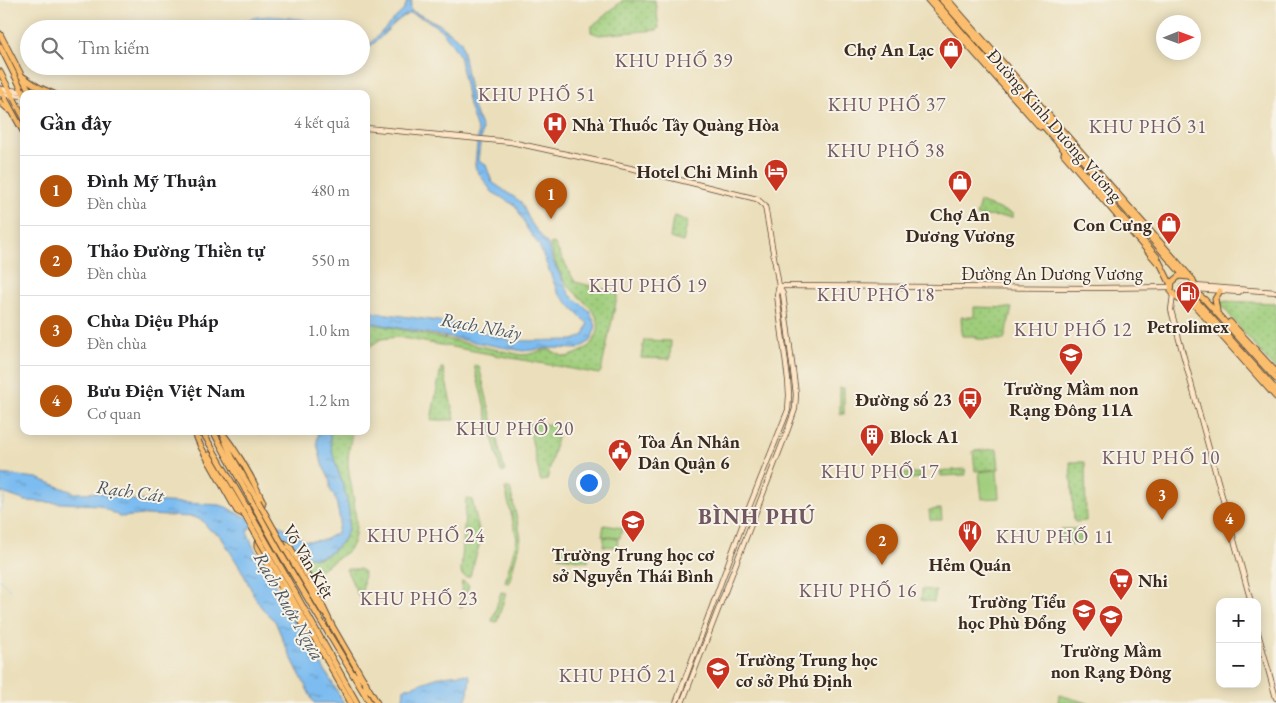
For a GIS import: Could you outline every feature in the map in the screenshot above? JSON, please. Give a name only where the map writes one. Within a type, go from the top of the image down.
[{"type":"main road","name":"Đường Kinh Dương Vương","points":[[928,0],[949,13]]},
{"type":"main road","name":"Đường Kinh Dương Vương","points":[[934,0],[1014,78],[1162,266],[1171,286]]},
{"type":"main road","name":"Đường Kinh Dương Vương","points":[[942,0],[949,13],[984,60],[1058,145],[1073,154],[1136,219],[1186,276]]},
{"type":"main road","name":"Đường Kinh Dương Vương","points":[[948,0],[949,13]]},
{"type":"main road","points":[[0,34],[25,90]]},
{"type":"main road","points":[[0,46],[24,90]]},
{"type":"main road","points":[[0,72],[20,110]]},
{"type":"main road","points":[[22,75],[33,84],[46,90]]},
{"type":"main road","points":[[1,91],[20,93]]},
{"type":"main road","points":[[1,91],[20,125]]},
{"type":"main road","points":[[0,102],[14,114]]},
{"type":"main road","points":[[370,128],[520,144],[639,170],[760,201],[765,206],[779,286],[783,294],[795,379],[795,409],[682,703]]},
{"type":"main road","points":[[1249,598],[1171,310],[1173,295],[1171,286],[1174,278],[1186,276],[1193,280],[1192,294],[1276,397]]},
{"type":"main road","points":[[676,703],[748,510],[788,410],[788,380],[777,295],[779,286]]},
{"type":"main road","name":"Đường An Dương Vương","points":[[779,286],[1097,288],[1171,286]]},
{"type":"main road","points":[[1171,310],[1176,304],[1192,294],[1239,289],[1276,293]]},
{"type":"main road","points":[[1173,295],[1178,299],[1192,294],[1220,291],[1239,292],[1242,290]]},
{"type":"main road","points":[[1220,291],[1216,295],[1215,304],[1221,318]]},
{"type":"main road","points":[[1192,294],[1221,318],[1276,379]]},
{"type":"main road","points":[[1192,294],[1276,390]]},
{"type":"main road","points":[[1221,318],[1227,319],[1276,372]]},
{"type":"main road","points":[[196,435],[200,447],[237,511],[244,515],[259,512],[263,502],[258,491],[224,435]]},
{"type":"main road","name":"Võ Văn Kiệt","points":[[197,435],[245,510]]},
{"type":"main road","name":"Võ Văn Kiệt","points":[[204,435],[245,510],[343,679],[354,702]]},
{"type":"main road","name":"Võ Văn Kiệt","points":[[215,435],[252,504],[332,626],[377,703]]},
{"type":"main road","name":"Võ Văn Kiệt","points":[[223,435],[232,457],[258,501],[281,548],[351,673],[370,703]]},
{"type":"main road","points":[[312,636],[302,626],[257,543],[284,543],[290,548],[310,580],[332,626]]},
{"type":"main road","name":"Võ Văn Kiệt","points":[[272,556],[312,636],[347,696],[354,702]]},
{"type":"main road","points":[[1261,643],[1276,698]]},
{"type":"main road","points":[[351,673],[364,681],[365,694]]},
{"type":"main road","points":[[343,679],[343,688]]},
{"type":"green space","points":[[623,0],[655,0],[659,28],[657,30],[599,35],[591,32],[591,27]]},
{"type":"green space","points":[[980,202],[1013,214],[1013,217],[976,216]]},
{"type":"green space","points":[[675,216],[688,221],[683,242],[670,238],[673,218]]},
{"type":"green space","points":[[554,243],[575,282],[618,293],[599,374],[397,337],[381,339],[370,346],[370,323],[522,355],[549,350],[567,357],[582,351],[591,344],[596,336],[597,320],[594,313],[562,276],[550,244]]},
{"type":"green space","points":[[1182,281],[1185,282],[1185,292],[1178,293],[1175,292],[1174,285],[1175,282]]},
{"type":"green space","points":[[1218,301],[1276,303],[1276,371]]},
{"type":"green space","points":[[974,307],[1012,308],[1004,340],[976,339],[976,336],[962,336],[961,317],[974,317]]},
{"type":"green space","points":[[644,340],[671,341],[670,359],[641,358]]},
{"type":"green space","points":[[474,365],[479,366],[505,472],[501,472]]},
{"type":"green space","points":[[441,368],[443,368],[455,420],[431,420]]},
{"type":"green space","points":[[840,388],[844,388],[844,414],[840,414]]},
{"type":"green space","points":[[528,423],[560,425],[547,480],[541,481]]},
{"type":"green space","points":[[330,435],[351,435],[348,462],[355,509],[355,533],[353,544],[347,552],[310,576],[295,548],[296,546],[309,556],[321,557],[333,550],[343,540],[348,528],[347,501],[330,447]]},
{"type":"green space","points":[[997,449],[999,469],[975,471],[973,451]]},
{"type":"green space","points":[[1070,462],[1085,462],[1086,521],[1075,522],[1074,520]]},
{"type":"green space","points":[[965,469],[966,475],[941,476],[940,471]]},
{"type":"green space","points":[[997,470],[999,498],[982,499],[979,472]]},
{"type":"green space","points":[[921,473],[921,478],[899,480],[899,474]]},
{"type":"green space","points":[[505,488],[510,488],[521,538],[509,583],[505,582],[517,539]]},
{"type":"green space","points":[[466,499],[472,500],[481,539],[470,576],[466,577],[461,572]]},
{"type":"green space","points":[[941,509],[942,520],[930,520],[929,510]]},
{"type":"green space","points":[[604,525],[622,528],[620,538],[602,536]]},
{"type":"green space","points":[[1061,529],[1081,529],[1082,545],[1062,542]]},
{"type":"green space","points":[[604,537],[618,539],[617,547],[603,546]]},
{"type":"green space","points":[[561,545],[568,546],[567,558],[559,557]]},
{"type":"green space","points":[[570,547],[590,550],[588,562],[568,558]]},
{"type":"green space","points":[[346,569],[360,569],[364,572],[362,597],[359,597]]},
{"type":"green space","points":[[462,581],[469,585],[460,608]]},
{"type":"green space","points":[[922,589],[936,591],[934,602],[921,600]]},
{"type":"green space","points":[[501,592],[506,593],[497,622],[492,621]]},
{"type":"green space","points":[[1059,695],[1088,703],[1058,703]]},
{"type":"water","points":[[408,0],[412,0],[410,10],[439,24],[461,41],[473,107],[482,128],[478,161],[486,165],[492,182],[521,202],[531,223],[548,245],[553,261],[570,295],[590,311],[596,326],[591,341],[578,349],[553,348],[523,351],[370,323],[370,312],[452,323],[513,341],[574,340],[584,335],[588,324],[558,293],[539,245],[528,230],[516,206],[492,192],[476,169],[478,133],[469,105],[459,55],[450,41],[441,30],[427,20],[410,13],[370,46],[403,11]]},
{"type":"water","points":[[270,16],[305,20],[247,20]]},
{"type":"water","points":[[318,435],[330,435],[331,447],[349,513],[348,529],[341,542],[327,554],[313,557],[305,555],[269,526],[254,523],[247,531],[272,580],[344,703],[314,703],[275,621],[257,601],[242,571],[220,535],[210,530],[202,520],[193,517],[145,515],[120,517],[99,505],[26,501],[0,492],[0,474],[37,478],[75,493],[108,492],[131,500],[220,505],[243,516],[268,518],[306,541],[324,540],[337,533],[340,520],[336,500],[330,489],[330,480],[322,464],[317,443]]},
{"type":"water","points":[[469,675],[470,678],[468,694],[464,703],[405,703],[403,699],[404,689],[442,676]]},
{"type":"waterway","points":[[0,512],[6,493]]},
{"type":"waterway","points":[[0,580],[10,589]]},
{"type":"place","name":"Chợ An Lạc","points":[[951,70]]},
{"type":"place","name":"Nhà Thuốc Tây Quàng Hòa","points":[[555,145]]},
{"type":"place","name":"Hotel Chi Minh","points":[[776,192]]},
{"type":"place","name":"Chợ An Dương Vương","points":[[960,203]]},
{"type":"place","name":"Đình Mỹ Thuận","points":[[551,219]]},
{"type":"place","name":"Con Cưng","points":[[1169,245]]},
{"type":"place","name":"Petrolimex","points":[[1188,314]]},
{"type":"place","name":"Trường Mầm non Rạng Đông 11A","points":[[1071,376]]},
{"type":"place","name":"Đường số 23","points":[[970,420]]},
{"type":"place","name":"Block A1","points":[[872,457]]},
{"type":"place","name":"Tòa Án Nhân Dân Quận 6","points":[[620,472]]},
{"type":"place","name":"Chùa Diệu Pháp","points":[[1162,520]]},
{"type":"place","name":"Trường Trung học cơ sở Nguyễn Thái Bình","points":[[633,543]]},
{"type":"place","name":"Bưu Điện Việt Nam","points":[[1229,543]]},
{"type":"place","name":"Hẻm Quán","points":[[970,553]]},
{"type":"place","name":"Thảo Đường Thiền tự","points":[[882,565]]},
{"type":"place","name":"Nhi","points":[[1121,601]]},
{"type":"place","name":"Trường Tiểu học Phù Đổng","points":[[1084,632]]},
{"type":"place","name":"Trường Mầm non Rạng Đông","points":[[1111,638]]},
{"type":"place","name":"Trường Trung học cơ sở Phú Định","points":[[718,690]]},
{"type":"district","name":"KHU PHỐ 39","points":[[674,60]]},
{"type":"district","name":"KHU PHỐ 51","points":[[537,94]]},
{"type":"district","name":"KHU PHỐ 37","points":[[887,104]]},
{"type":"district","name":"KHU PHỐ 31","points":[[1148,126]]},
{"type":"district","name":"KHU PHỐ 38","points":[[886,150]]},
{"type":"district","name":"KHU PHỐ 19","points":[[648,285]]},
{"type":"district","name":"KHU PHỐ 18","points":[[876,294]]},
{"type":"district","name":"KHU PHỐ 12","points":[[1073,329]]},
{"type":"district","name":"KHU PHỐ 20","points":[[515,428]]},
{"type":"district","name":"KHU PHỐ 10","points":[[1161,457]]},
{"type":"district","name":"KHU PHỐ 17","points":[[880,471]]},
{"type":"district","name":"BÌNH PHÚ","points":[[757,516]]},
{"type":"district","name":"KHU PHỐ 24","points":[[426,535]]},
{"type":"district","name":"KHU PHỐ 11","points":[[1055,536]]},
{"type":"district","name":"KHU PHỐ 16","points":[[858,590]]},
{"type":"district","name":"KHU PHỐ 23","points":[[419,598]]},
{"type":"district","name":"KHU PHỐ 21","points":[[618,675]]},
{"type":"water label","name":"Rạch Nhảy","points":[[481,326]]},
{"type":"water label","name":"Rạch Cát","points":[[130,491]]},
{"type":"water label","name":"Rạch Ruột Ngựa","points":[[289,606]]}]
